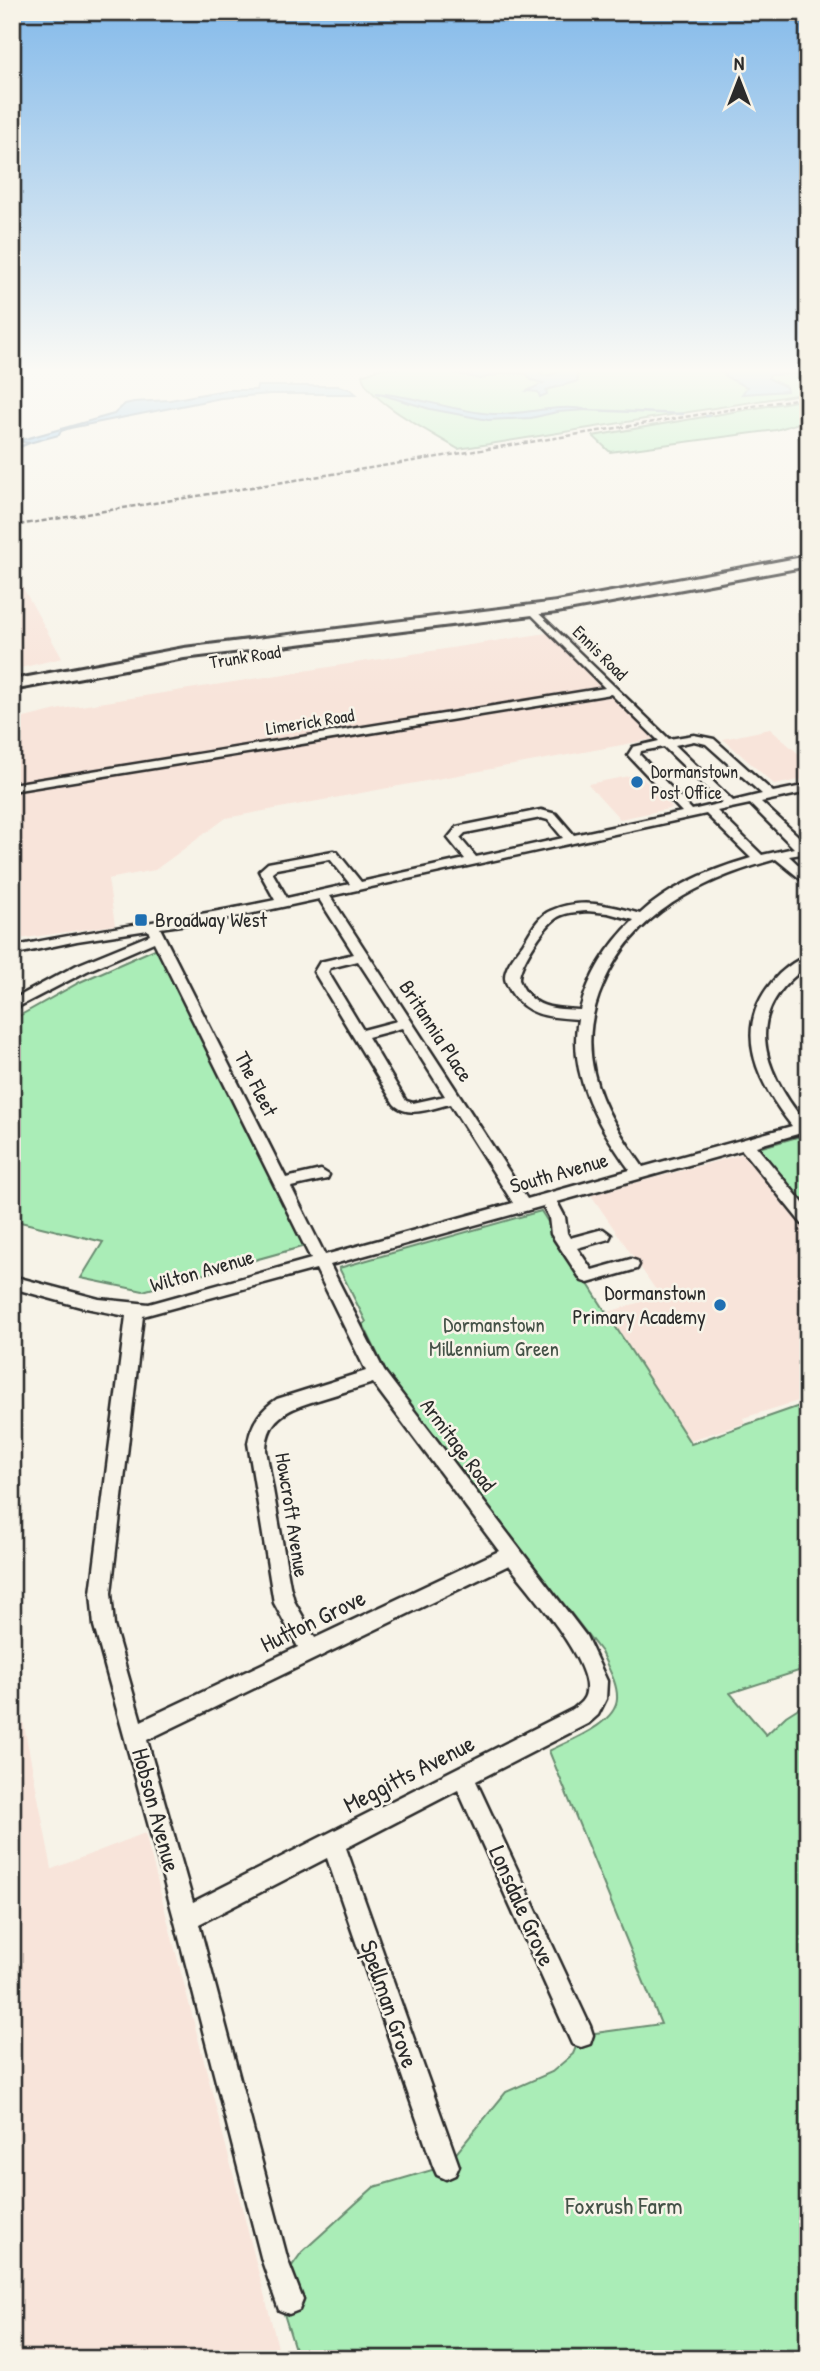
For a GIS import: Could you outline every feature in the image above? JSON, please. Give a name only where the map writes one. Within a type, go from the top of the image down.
[{"type":"main road","name":"Trunk Road","points":[[12,685],[57,674],[190,654],[532,610],[808,562]]},
{"type":"main road","name":"Trunk Road","points":[[12,697],[67,684],[394,634],[477,618]]},
{"type":"street","name":"Ennis Road","points":[[532,610],[731,805]]},
{"type":"street","name":"Limerick Road","points":[[12,788],[613,690]]},
{"type":"street","points":[[690,814],[635,755],[637,749],[694,738],[710,741],[771,796]]},
{"type":"street","points":[[12,951],[99,933],[156,932],[808,788]]},
{"type":"street","points":[[752,800],[806,849]]},
{"type":"street","points":[[709,810],[759,859]]},
{"type":"street","points":[[473,861],[454,838],[461,830],[541,814],[552,817],[572,840]]},
{"type":"street","points":[[639,1172],[609,1128],[594,1098],[583,1058],[585,1015],[604,963],[620,940],[641,918],[663,901],[689,887],[759,859],[806,849]]},
{"type":"street","points":[[283,903],[265,871],[272,866],[333,855],[358,886]]},
{"type":"street","points":[[781,855],[808,881]]},
{"type":"street","name":"Britannia Place","points":[[322,894],[519,1198]]},
{"type":"street","points":[[585,1015],[538,1010],[529,1004],[514,985],[513,971],[544,922],[553,914],[596,905],[641,918]]},
{"type":"street","points":[[12,1006],[156,932]]},
{"type":"street","name":"The Fleet","points":[[156,932],[322,1261]]},
{"type":"street","points":[[99,933],[113,954]]},
{"type":"street","points":[[361,956],[325,965],[320,970],[406,1107],[419,1108],[455,1098]]},
{"type":"street","points":[[805,1126],[782,1104],[763,1069],[756,1030],[768,996],[783,977],[808,960]]},
{"type":"street","points":[[359,1035],[405,1023]]},
{"type":"street","name":"South Avenue","points":[[322,1261],[519,1198],[547,1198],[805,1126]]},
{"type":"street","points":[[745,1143],[808,1220]]},
{"type":"street","points":[[283,1184],[321,1175]]},
{"type":"street","points":[[547,1198],[557,1217],[559,1234],[588,1277],[631,1265]]},
{"type":"street","points":[[567,1245],[603,1235]]},
{"type":"street","name":"Wilton Avenue","points":[[12,1282],[135,1311],[322,1261]]},
{"type":"street","name":"Armitage Road","points":[[322,1261],[377,1375],[579,1642]]},
{"type":"street","name":"Hobson Avenue","points":[[135,1311],[102,1608],[104,1626],[186,1918],[275,2261],[289,2300]]},
{"type":"street","name":"Howcroft Avenue","points":[[311,1651],[284,1603],[257,1450],[258,1436],[270,1413],[283,1404],[377,1375]]},
{"type":"street","name":"Hutton Grove","points":[[136,1734],[512,1554]]},
{"type":"street","name":"Meggitts Avenue","points":[[186,1918],[581,1717],[596,1703],[595,1678],[579,1642]]},
{"type":"street","name":"Lonsdale Grove","points":[[463,1777],[581,2035]]},
{"type":"street","name":"Spellman Grove","points":[[333,1843],[446,2166]]},
{"type":"shaded area","points":[[12,583],[22,586],[62,658],[12,670]]},
{"type":"shaded area","points":[[547,633],[654,739],[226,818],[155,870],[108,879],[115,925],[12,940],[12,721],[61,709]]},
{"type":"shaded area","points":[[770,729],[808,762],[808,778],[775,785],[723,739]]},
{"type":"shaded area","points":[[639,774],[673,808],[620,819],[588,784]]},
{"type":"shaded area","name":"Dormanstown Primary Academy","points":[[743,1154],[808,1235],[808,1398],[743,1418],[745,1423],[687,1441],[605,1313],[660,1296],[591,1195]]},
{"type":"shaded area","points":[[12,1412],[22,1453],[12,1516]]},
{"type":"shaded area","points":[[12,1664],[52,1869],[145,1833],[281,2359],[12,2359]]},
{"type":"green space","points":[[157,948],[305,1246],[143,1291],[81,1278],[103,1242],[12,1220],[12,1020],[80,982]]},
{"type":"green space","points":[[808,1134],[808,1211],[755,1149]]},
{"type":"green space","points":[[541,1211],[691,1444],[808,1403],[808,1668],[730,1693],[766,1735],[786,1716],[808,1702],[808,2359],[298,2359],[276,2288],[302,2252],[374,2187],[446,2166],[506,2092],[552,2072],[573,2054],[581,2035],[661,2024],[549,1751],[590,1731],[609,1716],[617,1699],[612,1675],[601,1652],[389,1378],[363,1324],[366,1322],[339,1268]]},
{"type":"railway","points":[[12,526],[304,479]]},
{"type":"place","name":"Dormanstown Post Office","points":[[637,782]]},
{"type":"place","name":"Broadway West","points":[[141,920]]},
{"type":"place","name":"Dormanstown Primary Academy","points":[[720,1305]]},
{"type":"park label","name":"Dormanstown Millennium Green","points":[[494,1337]]},
{"type":"park label","name":"Foxrush Farm","points":[[624,2206]]}]
